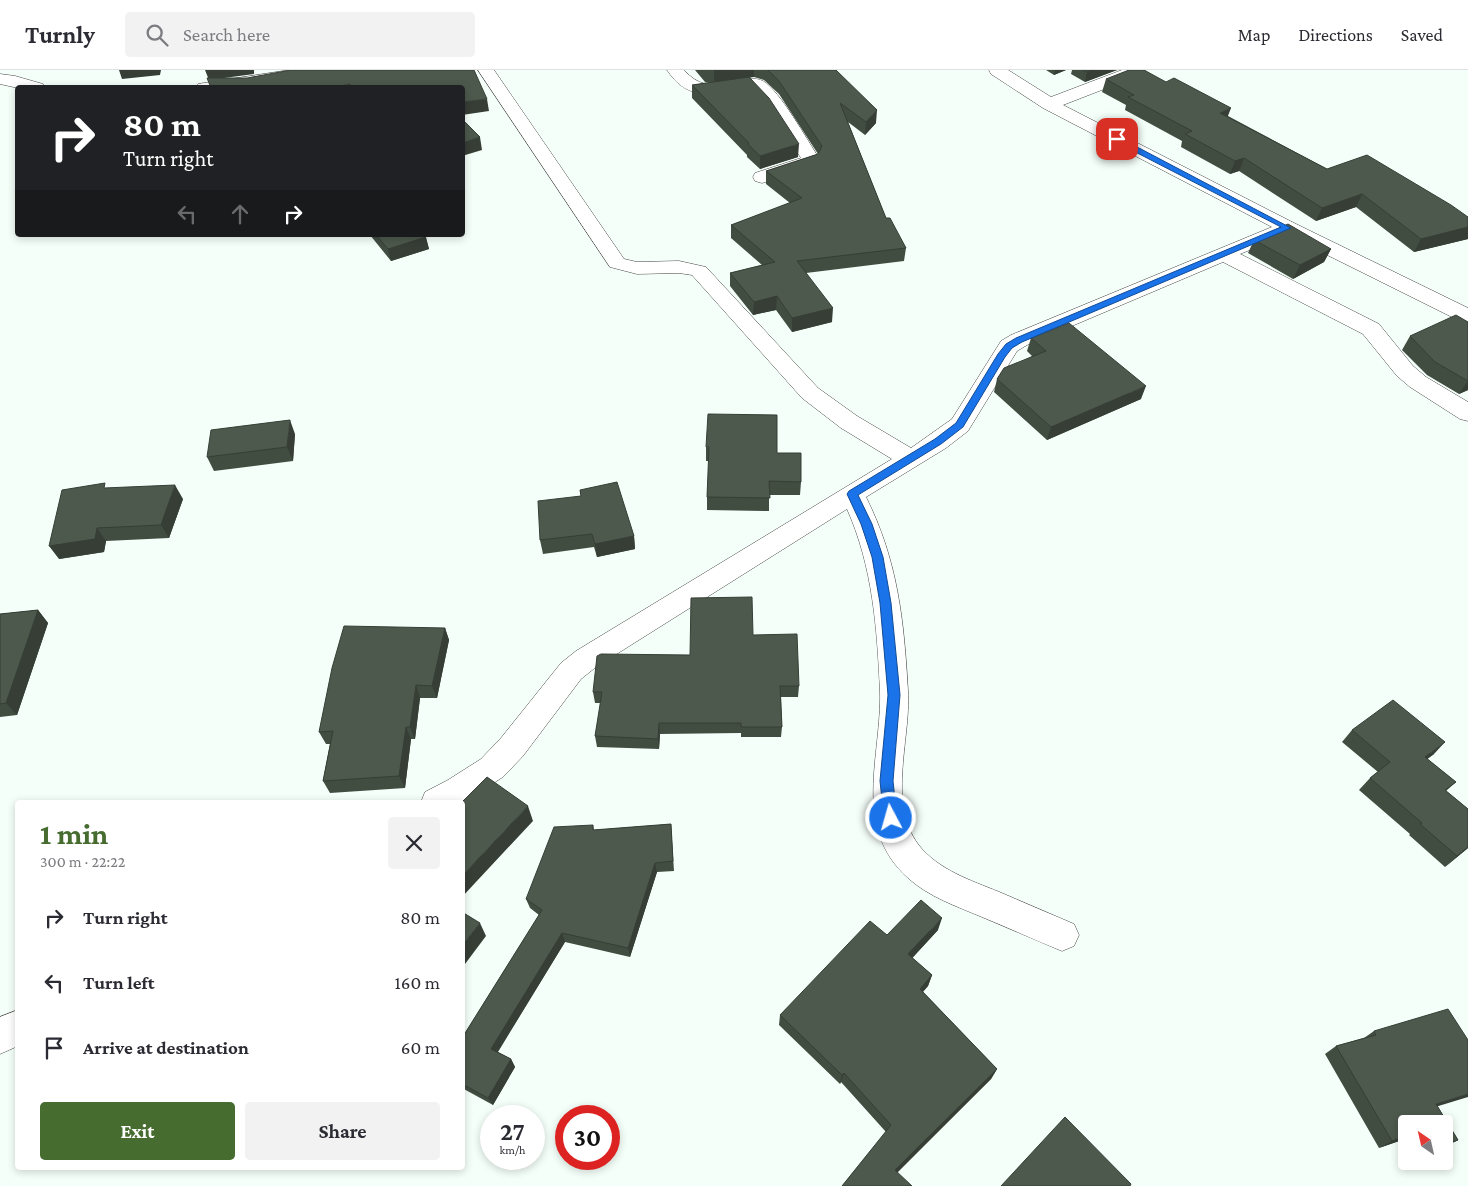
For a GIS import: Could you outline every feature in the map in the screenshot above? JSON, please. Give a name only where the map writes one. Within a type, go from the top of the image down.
[{"type":"street","points":[[224,85],[323,70]]},
{"type":"street","points":[[486,70],[617,264],[630,267],[683,266],[699,271],[810,393],[849,422],[910,458]]},
{"type":"street","points":[[675,70],[689,86],[703,89],[748,83],[758,85],[780,112],[810,158],[810,161],[762,177]]},
{"type":"street","points":[[997,70],[1049,104],[1287,228],[1463,309]]},
{"type":"street","points":[[1049,104],[1137,70]]},
{"type":"street","points":[[0,79],[28,85]]},
{"type":"street","points":[[440,800],[492,768],[512,747],[571,671],[586,659],[682,598],[938,442],[960,425],[1009,346],[1019,340],[1287,228]]},
{"type":"street","points":[[1224,254],[1370,329],[1404,371],[1418,382],[1468,413]]},
{"type":"street","points":[[852,494],[867,524],[878,557],[886,603],[894,695],[887,781],[891,818],[897,839],[911,859],[926,873],[944,885],[1062,935]]},
{"type":"street","points":[[0,1036],[15,1028]]},
{"type":"building","points":[[291,70],[474,70],[487,99],[465,102],[465,85],[210,85],[207,78],[247,78]]},
{"type":"building","points":[[768,70],[836,70],[877,110],[866,122],[840,103],[886,218],[890,218],[906,248],[797,261],[833,308],[792,318],[777,296],[754,302],[730,273],[775,262],[731,225],[802,198],[766,171],[818,154],[822,146],[779,81]]},
{"type":"building","points":[[1129,70],[1144,70],[1166,82],[1174,78],[1231,108],[1220,113],[1327,169],[1367,155],[1468,217],[1468,227],[1421,239],[1362,194],[1322,208],[1244,158],[1235,161],[1185,134],[1192,131],[1128,97],[1134,95],[1106,79]]},
{"type":"building","points":[[749,77],[769,98],[799,144],[760,156],[692,85]]},
{"type":"building","points":[[465,122],[480,137],[465,142]]},
{"type":"building","points":[[1288,224],[1331,249],[1300,265],[1254,240]]},
{"type":"building","points":[[378,237],[426,237],[388,249]]},
{"type":"building","points":[[1456,315],[1468,322],[1468,381],[1435,362],[1410,336]]},
{"type":"building","points":[[1069,323],[1146,386],[1051,427],[997,379],[1004,368],[1046,351],[1031,338]]},
{"type":"building","points":[[708,414],[777,415],[777,453],[801,453],[801,482],[769,481],[770,498],[707,497],[709,447],[706,447]]},
{"type":"building","points":[[290,420],[287,447],[207,457],[211,430]]},
{"type":"building","points":[[617,482],[634,536],[595,544],[592,534],[540,540],[538,501],[581,496],[580,490]]},
{"type":"building","points":[[105,483],[104,488],[175,485],[161,525],[97,528],[95,539],[49,546],[62,490]]},
{"type":"building","points":[[752,597],[753,635],[797,634],[799,686],[780,686],[782,727],[741,727],[741,723],[659,723],[658,739],[595,736],[602,692],[593,692],[597,656],[601,654],[690,655],[691,598]]},
{"type":"building","points":[[38,610],[6,703],[0,704],[0,614]]},
{"type":"building","points":[[344,626],[445,628],[432,686],[416,685],[410,727],[406,727],[399,776],[323,781],[333,731],[319,732],[332,668]]},
{"type":"building","points":[[1393,700],[1445,742],[1425,757],[1456,782],[1445,790],[1468,809],[1468,847],[1457,856],[1370,778],[1390,762],[1352,730]]},
{"type":"building","points":[[487,777],[528,806],[465,873],[465,800]]},
{"type":"building","points":[[671,824],[673,861],[655,863],[628,948],[562,933],[491,1049],[511,1059],[488,1098],[465,1086],[465,1033],[542,910],[526,899],[554,827],[593,825],[593,830]]},
{"type":"building","points":[[921,900],[942,918],[908,954],[932,975],[920,989],[997,1069],[895,1170],[912,1186],[842,1186],[891,1125],[844,1073],[842,1075],[780,1015],[870,921],[887,935]]},
{"type":"building","points":[[465,914],[480,923],[465,942]]},
{"type":"building","points":[[1448,1009],[1468,1040],[1468,1094],[1436,1104],[1443,1115],[1398,1115],[1398,1139],[1392,1141],[1336,1046],[1376,1035],[1374,1031]]},
{"type":"building","points":[[1065,1117],[1131,1184],[1130,1186],[1001,1186]]},
{"type":"building","points":[[1453,1132],[1458,1140],[1453,1142]]},
{"type":"route","points":[[891,818],[887,781],[894,695],[886,603],[878,557],[867,524],[852,494],[938,442],[960,425],[1009,346],[1019,340],[1287,228],[1117,139]]}]
